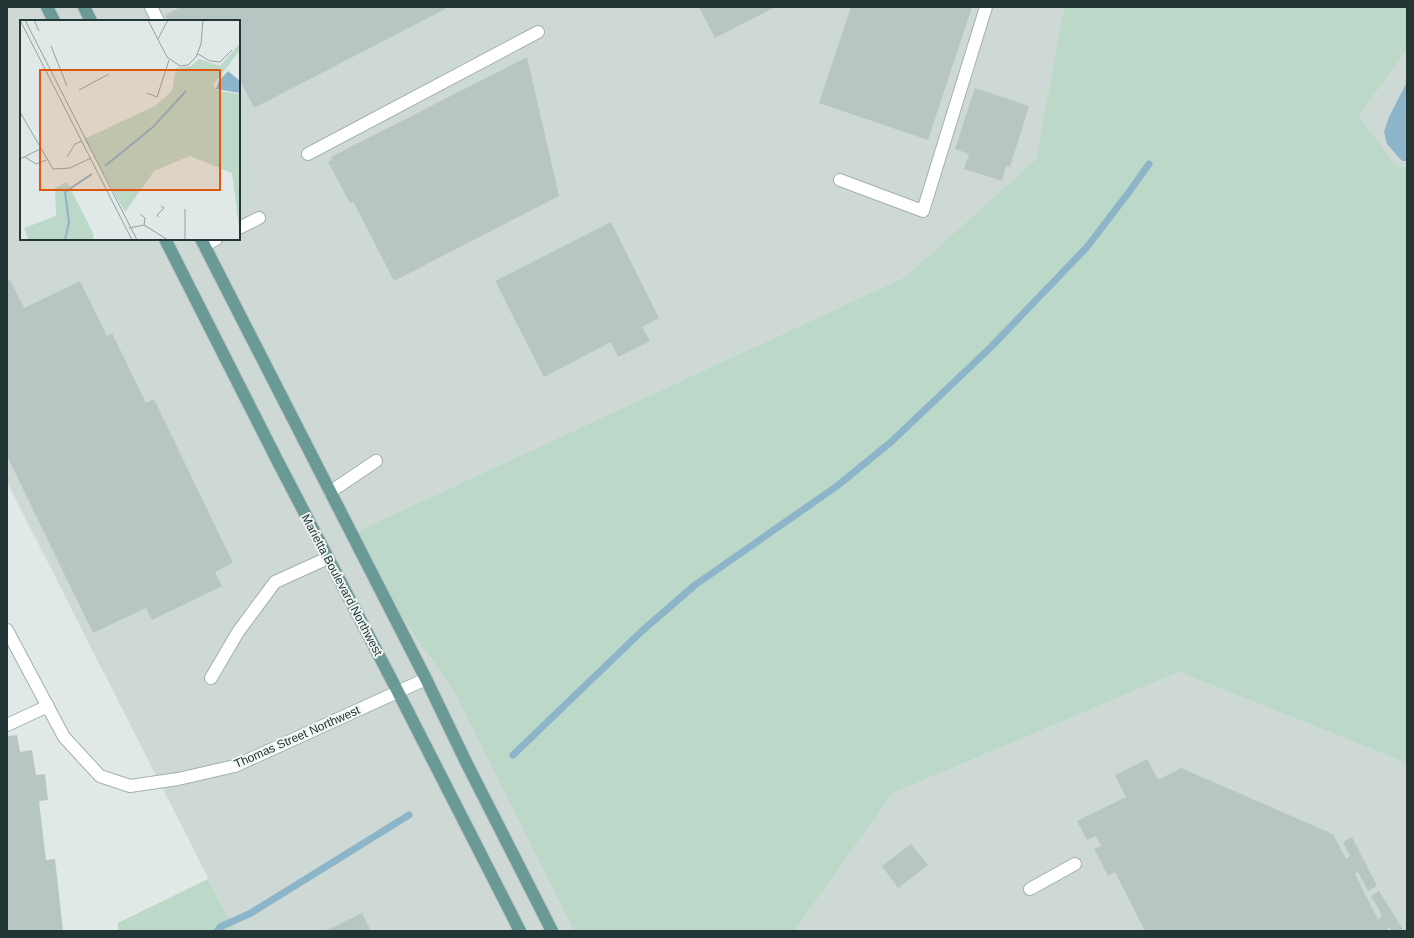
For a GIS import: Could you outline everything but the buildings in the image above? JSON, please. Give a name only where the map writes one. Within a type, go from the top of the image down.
[{"type":"main road","points":[[47,7],[54,20]]},
{"type":"main road","points":[[84,7],[90,20]]},
{"type":"main road","name":"Marietta Boulevard Northwest","points":[[166,240],[520,931]]},
{"type":"main road","points":[[202,242],[426,679],[467,764],[552,931]]},
{"type":"street","points":[[151,7],[158,20]]},
{"type":"street","points":[[840,180],[923,211],[986,7]]},
{"type":"street","points":[[308,154],[538,32]]},
{"type":"street","points":[[240,227],[258,218]]},
{"type":"street","points":[[330,492],[376,461]]},
{"type":"street","points":[[211,678],[238,632],[275,582],[328,558]]},
{"type":"street","name":"Thomas Street Northwest","points":[[7,630],[64,737],[100,776],[130,786],[178,779],[235,766],[426,679]]},
{"type":"street","points":[[7,726],[48,706]]},
{"type":"street","points":[[1030,888],[1075,864]]},
{"type":"shaded area","points":[[7,7],[1064,7],[1036,159],[905,277],[345,537],[452,688],[574,931],[235,931],[7,482]]},
{"type":"shaded area","points":[[1407,49],[1407,167],[1396,166],[1359,116]]},
{"type":"shaded area","points":[[1179,672],[1407,763],[1407,931],[794,931],[893,793]]},
{"type":"green space","points":[[1064,7],[1407,7],[1407,49],[1359,116],[1396,166],[1407,167],[1407,763],[1179,672],[893,793],[794,931],[574,931],[452,688],[345,537],[905,277],[1036,159]]},
{"type":"green space","points":[[208,879],[235,931],[118,931],[118,923]]},
{"type":"water","points":[[1407,82],[1407,161],[1402,161],[1387,144],[1384,132],[1389,117]]},
{"type":"waterway","points":[[513,755],[643,630],[695,585],[837,486],[891,442],[991,347],[1087,247],[1149,164]]},
{"type":"waterway","points":[[217,931],[220,927],[251,913],[409,815]]}]
